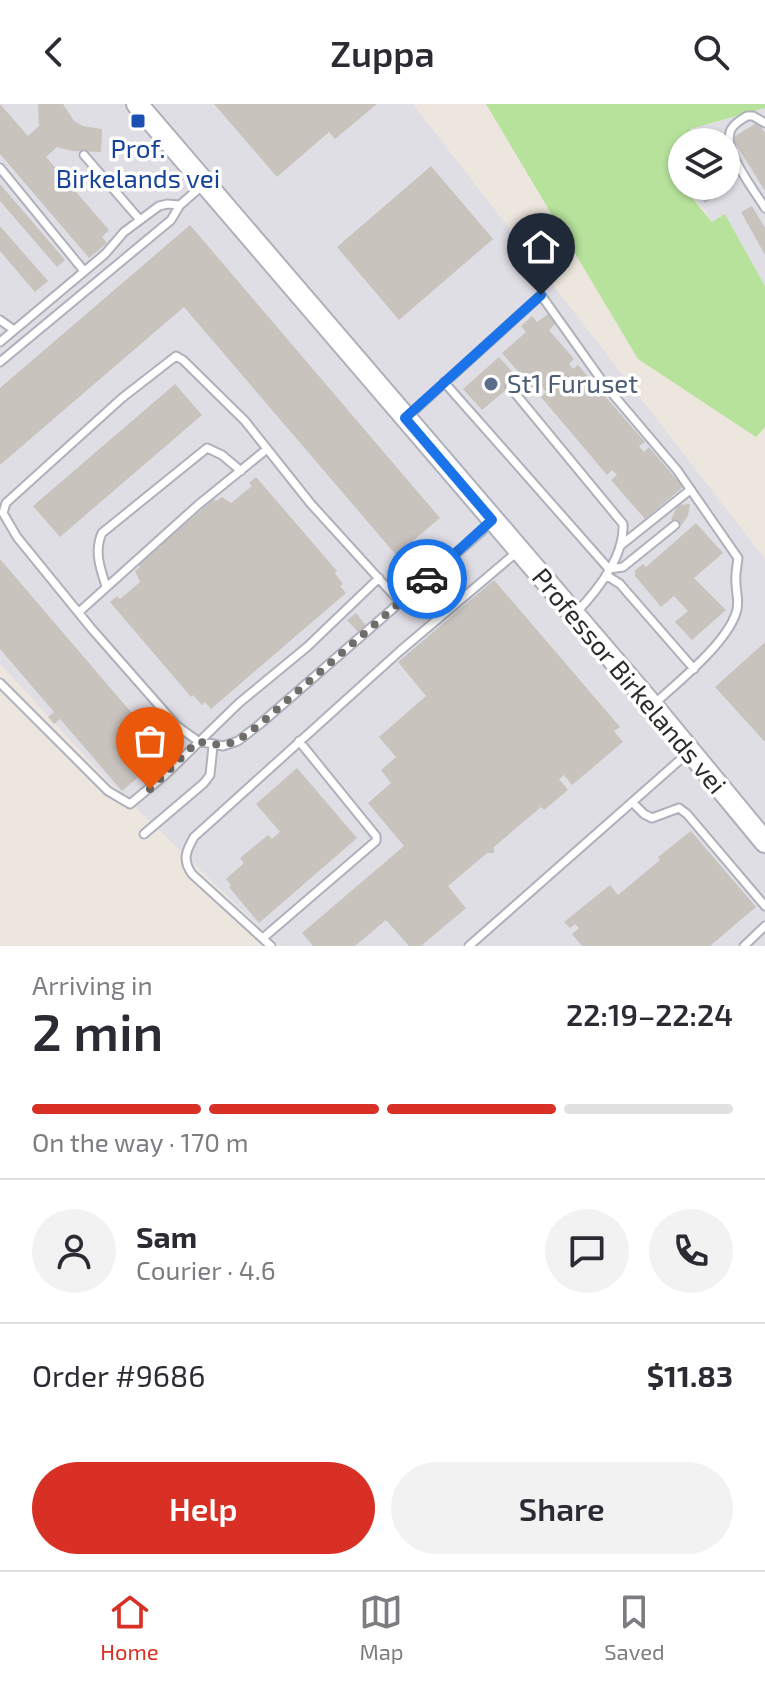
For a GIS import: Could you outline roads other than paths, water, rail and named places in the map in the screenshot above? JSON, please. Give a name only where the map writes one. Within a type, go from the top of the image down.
[{"type":"main road","name":"Professor Birkelands vei","points":[[137,104],[652,705],[765,842]]},
{"type":"lane","points":[[765,123],[747,116],[732,127],[729,137],[733,155],[765,208]]},
{"type":"lane","points":[[84,155],[140,220]]},
{"type":"lane","points":[[0,168],[84,271]]},
{"type":"lane","points":[[0,362],[171,220],[180,205],[205,184]]},
{"type":"lane","points":[[0,342],[140,220],[159,206],[180,205]]},
{"type":"lane","points":[[405,418],[541,295],[605,385],[677,470],[738,558],[735,582],[739,602],[736,616],[694,669],[652,705]]},
{"type":"lane","points":[[0,320],[14,330]]},
{"type":"lane","points":[[401,603],[311,504],[245,421],[176,356],[122,398],[6,503],[3,513],[17,537],[177,726],[198,741],[213,746],[238,741],[260,724],[401,603],[492,520]]},
{"type":"lane","points":[[444,382],[694,669]]},
{"type":"lane","points":[[510,387],[623,524],[620,547],[608,572],[590,599],[574,615]]},
{"type":"lane","points":[[106,586],[98,557],[102,533],[207,448],[222,455],[241,471]]},
{"type":"lane","points":[[79,612],[267,449]]},
{"type":"lane","points":[[620,547],[690,490]]},
{"type":"lane","points":[[608,572],[623,567],[675,525]]},
{"type":"lane","points":[[271,946],[192,874],[185,863],[186,851],[194,837],[299,741],[519,550]]},
{"type":"lane","points":[[0,683],[108,791],[120,801],[130,804],[307,647],[379,578]]},
{"type":"lane","points":[[263,938],[376,841],[376,836],[299,741]]},
{"type":"lane","points":[[144,834],[204,783],[210,775],[213,746]]},
{"type":"lane","points":[[469,946],[690,751]]},
{"type":"lane","points":[[632,802],[652,818],[679,808],[687,814],[765,906]]},
{"type":"lane","points":[[744,946],[765,926]]},
{"type":"place","name":"Prof. Birkelands vei","points":[[138,121]]},
{"type":"place","name":"St1 Furuset","points":[[491,384]]}]
